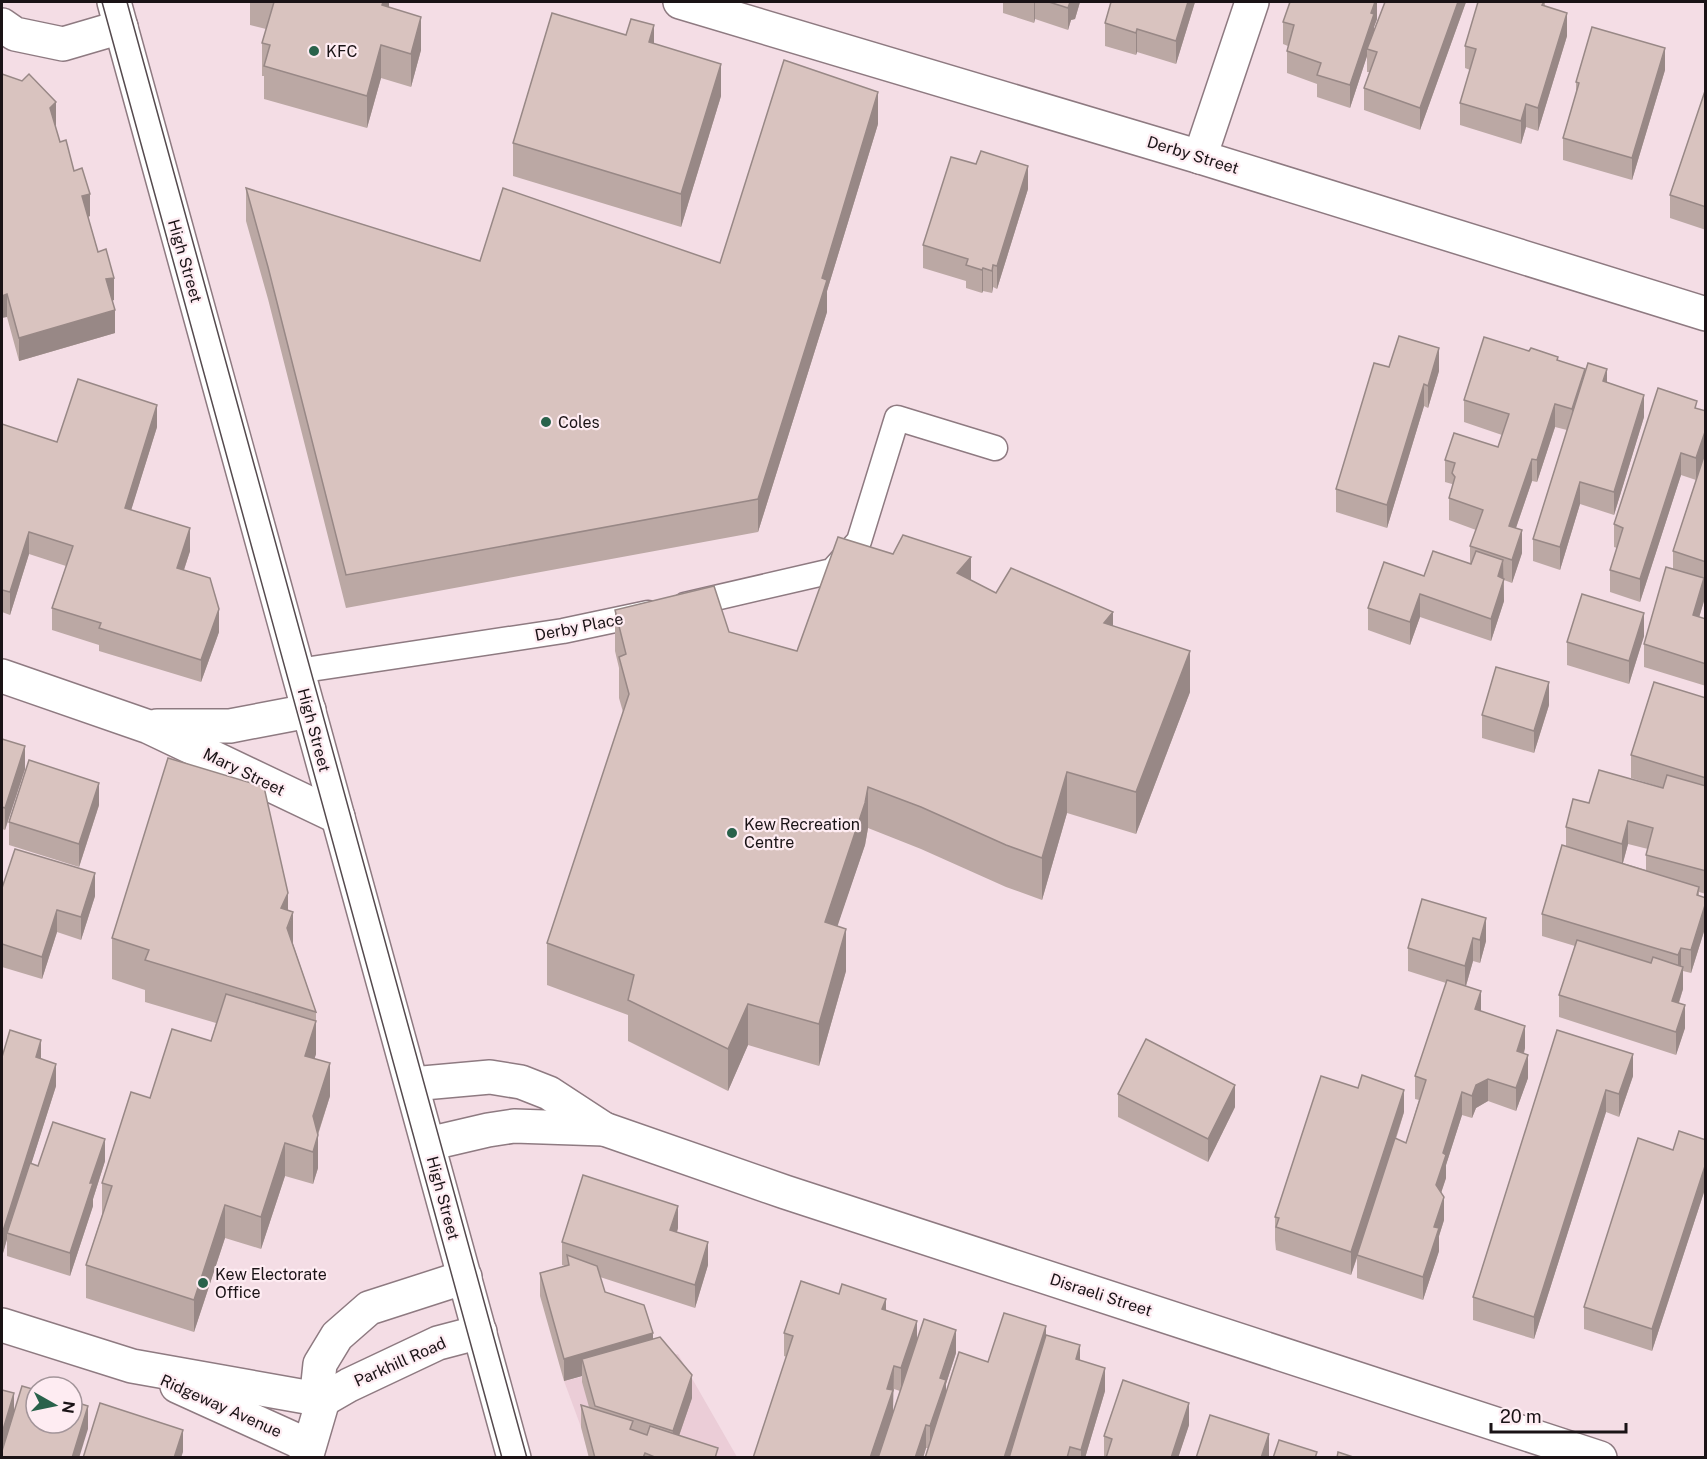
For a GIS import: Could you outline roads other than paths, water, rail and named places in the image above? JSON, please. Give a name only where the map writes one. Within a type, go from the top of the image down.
[{"type":"street","name":"Derby Street","points":[[680,2],[1200,157],[1706,314]]},
{"type":"street","points":[[1200,157],[1252,2]]},
{"type":"street","points":[[2,25],[15,34],[63,44],[118,14]]},
{"type":"street","name":"High Street","points":[[118,14],[514,1458]]},
{"type":"street","name":"Mary Street","points":[[2,676],[149,726],[338,817]]},
{"type":"street","name":"Mary Street","points":[[149,726],[230,726],[309,710]]},
{"type":"street","name":"Disraeli Street","points":[[412,1084],[490,1077],[520,1082],[549,1093],[604,1129],[797,1196],[1600,1458]]},
{"type":"street","name":"Disraeli Street","points":[[428,1144],[514,1126],[604,1129]]},
{"type":"street","points":[[308,1452],[323,1400],[318,1383],[320,1364],[337,1335],[369,1308],[465,1277]]},
{"type":"street","name":"Ridgeway Avenue","points":[[2,1325],[132,1366],[323,1400]]},
{"type":"street","name":"Parkhill Road","points":[[323,1400],[438,1343],[480,1332]]},
{"type":"street","name":"Ridgeway Avenue","points":[[132,1366],[308,1452]]},
{"type":"lane","name":"Derby Place","points":[[299,673],[311,669],[563,631],[832,572],[860,542],[897,418],[995,448]]},
{"type":"tram line","points":[[102,2],[502,1458]]},
{"type":"tram line","points":[[127,2],[527,1458]]},
{"type":"place","name":"KFC","points":[[314,51]]},
{"type":"place","name":"Coles","points":[[546,422]]},
{"type":"place","name":"Kew Recreation Centre","points":[[732,833]]},
{"type":"place","name":"Kew Electorate Office","points":[[203,1283]]}]
